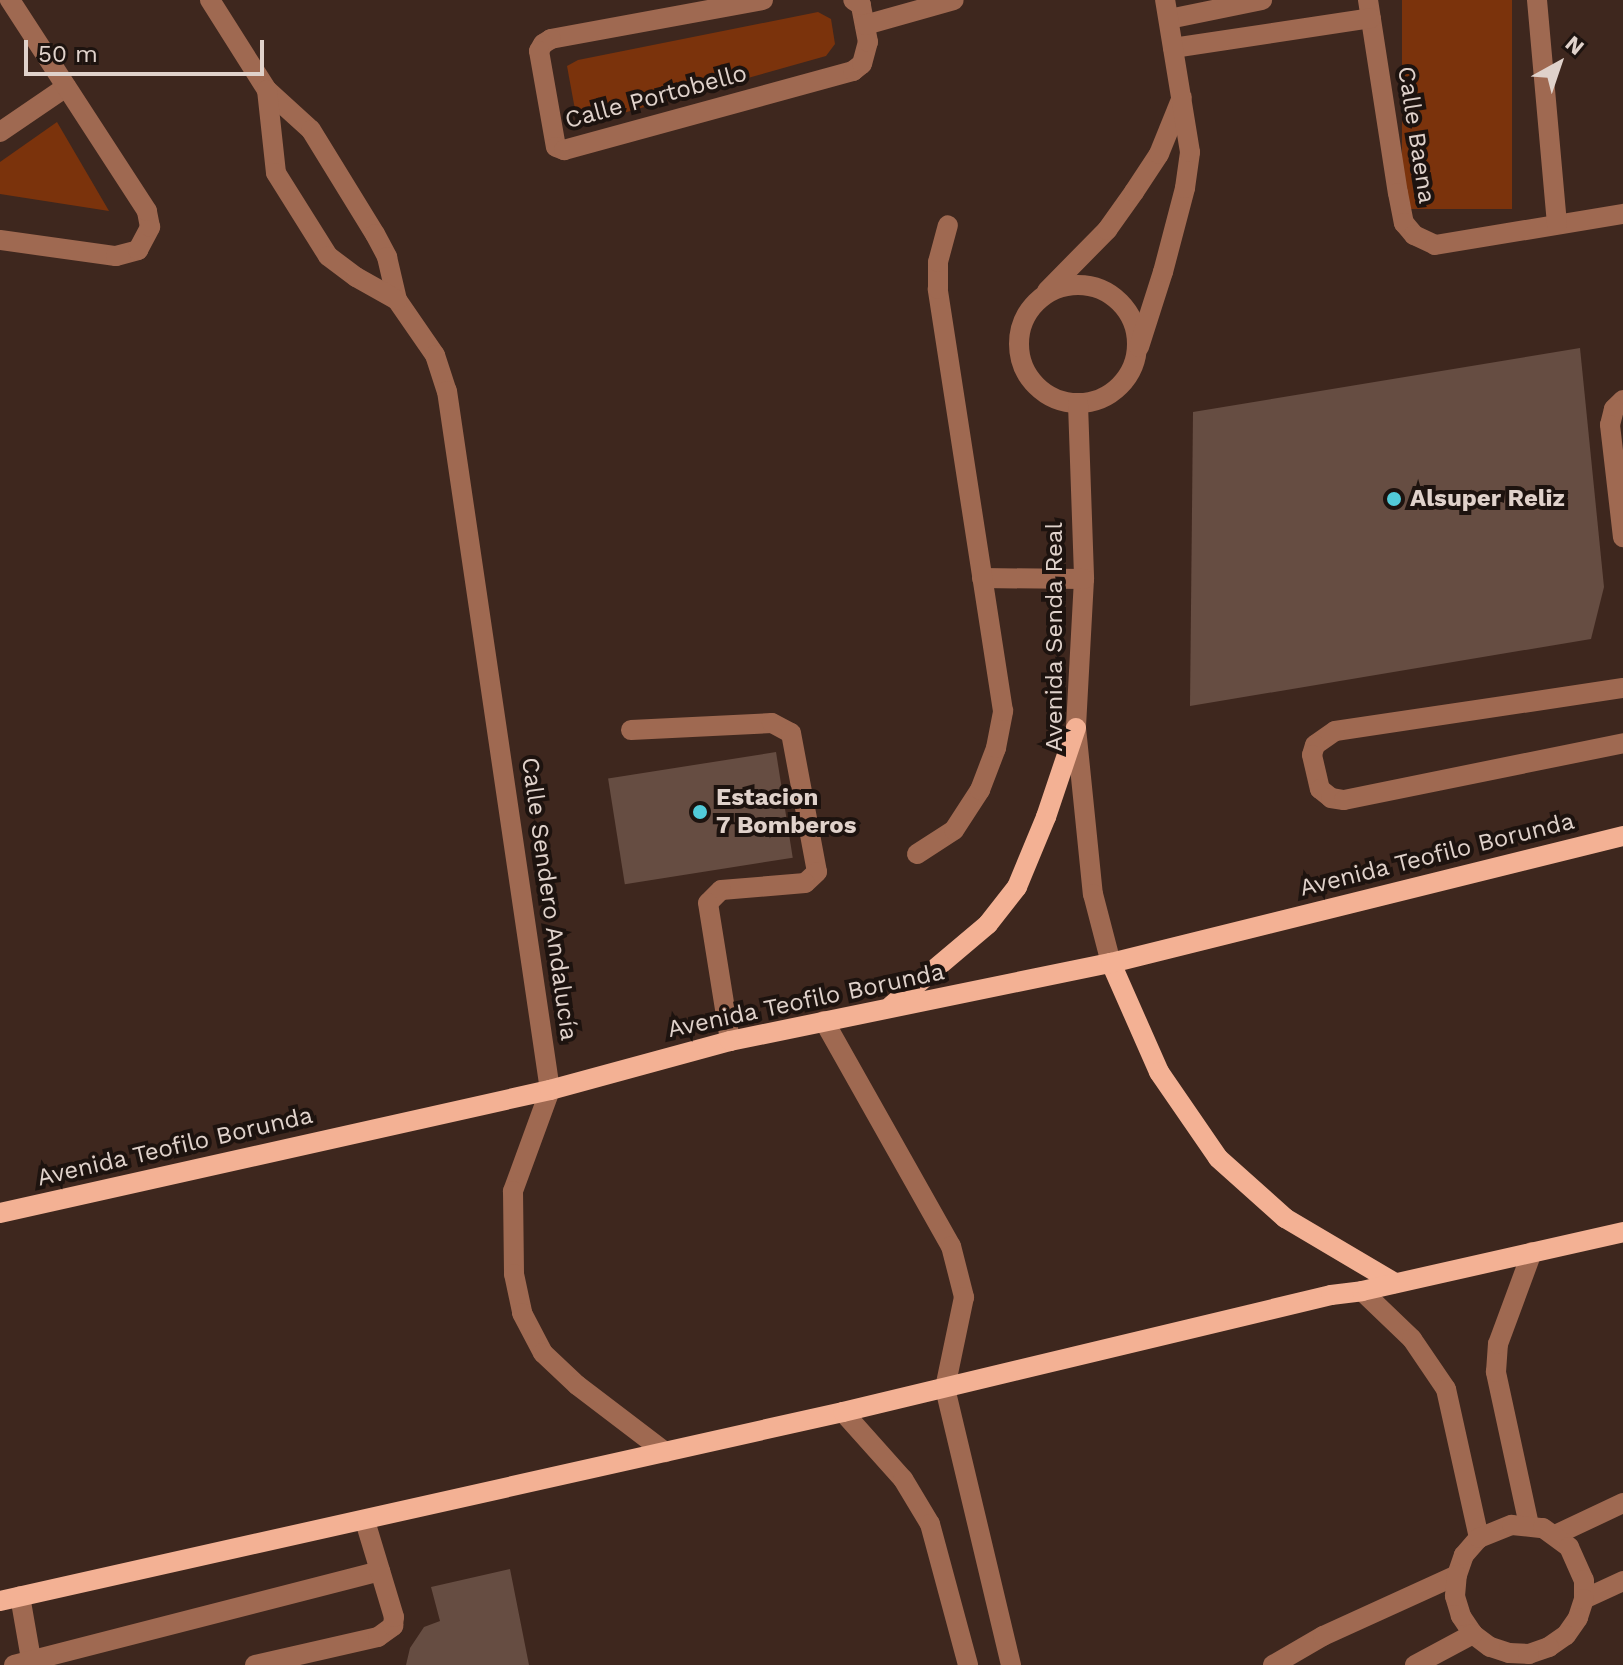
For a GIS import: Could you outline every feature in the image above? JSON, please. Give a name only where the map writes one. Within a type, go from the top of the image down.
[{"type":"main road","points":[[889,1008],[988,924],[1017,887],[1046,817],[1076,728]]},
{"type":"main road","name":"Avenida Teofilo Borunda","points":[[0,1213],[550,1090],[730,1041],[1111,963],[1623,836]]},
{"type":"main road","points":[[1111,963],[1159,1072],[1218,1158],[1285,1218],[1395,1283]]},
{"type":"main road","points":[[10,1598],[365,1521],[843,1412],[1331,1295],[1362,1291],[1623,1232]]},
{"type":"street","points":[[0,240],[116,256],[138,250],[150,227],[147,211],[10,0]]},
{"type":"street","name":"Calle Sendero Andalucía","points":[[210,0],[267,90],[311,130],[361,211],[387,257],[397,300],[435,355],[447,391],[550,1090],[513,1191],[514,1274],[522,1313],[543,1353],[577,1385],[665,1452]]},
{"type":"street","name":"Calle Portobello","points":[[763,0],[551,39],[543,44],[539,51],[556,147],[564,150],[853,71],[867,54],[865,25]]},
{"type":"street","points":[[853,0],[861,5],[865,25],[954,0]]},
{"type":"street","points":[[1182,97],[1159,154],[1134,192],[1107,230],[1027,312],[1019,331],[1018,353],[1025,373],[1039,390],[1057,400],[1078,404],[1099,400],[1118,389],[1131,372],[1185,188],[1190,152],[1182,97],[1167,10],[1262,0],[1270,34]]},
{"type":"street","points":[[1537,0],[1557,224]]},
{"type":"street","name":"Calle Baena","points":[[1173,48],[1270,34],[1370,9],[1398,193],[1404,223],[1414,235],[1435,245],[1623,214]]},
{"type":"street","points":[[0,132],[66,87]]},
{"type":"street","name":"Calle Sendero Andalucía","points":[[267,90],[276,173],[328,256],[356,277],[397,300]]},
{"type":"street","points":[[917,854],[954,830],[980,790],[996,748],[1003,711],[938,289],[938,262],[948,225]]},
{"type":"street","points":[[1042,296],[1063,287],[1085,285],[1107,293],[1125,308],[1135,328],[1137,351]]},
{"type":"street","points":[[1623,400],[1614,409],[1610,425],[1623,537]]},
{"type":"street","name":"Avenida Senda Real","points":[[1078,404],[1084,579],[1076,728],[1093,894],[1111,963]]},
{"type":"street","points":[[982,578],[1084,579]]},
{"type":"street","points":[[1623,688],[1335,731],[1315,745],[1312,755],[1320,789],[1331,798],[1344,800],[1623,743]]},
{"type":"street","points":[[631,730],[772,723],[791,733],[817,872],[805,883],[721,890],[708,903],[730,1041]]},
{"type":"street","points":[[824,1021],[951,1246],[964,1297],[945,1388],[1011,1665]]},
{"type":"street","points":[[0,1206],[0,1213]]},
{"type":"street","points":[[1529,1525],[1496,1372],[1498,1344],[1532,1252]]},
{"type":"street","points":[[1362,1291],[1412,1339],[1446,1389],[1479,1538]]},
{"type":"street","points":[[843,1412],[903,1479],[930,1524],[968,1665]]},
{"type":"street","points":[[1555,1535],[1623,1503]]},
{"type":"street","points":[[255,1665],[386,1633],[394,1617],[365,1521]]},
{"type":"street","points":[[1529,1525],[1555,1535],[1579,1563],[1584,1599],[1578,1618],[1566,1635],[1539,1651],[1509,1653],[1490,1647],[1473,1634],[1458,1606],[1457,1575],[1464,1555],[1479,1538],[1494,1529],[1529,1525]]},
{"type":"street","points":[[10,1598],[26,1663],[380,1571]]},
{"type":"street","points":[[1273,1665],[1323,1636],[1457,1575]]},
{"type":"street","points":[[1584,1599],[1623,1581]]},
{"type":"street","points":[[1415,1665],[1473,1634]]},
{"type":"shaded area","points":[[1402,0],[1512,0],[1512,209],[1402,209]]},
{"type":"shaded area","points":[[818,12],[831,19],[835,44],[826,56],[591,122],[576,115],[567,66],[578,60]]},
{"type":"shaded area","points":[[57,122],[109,211],[0,194],[0,162]]},
{"type":"building","name":"Alsuper Reliz","points":[[1580,348],[1604,587],[1591,639],[1190,706],[1193,412]]},
{"type":"building","name":"Estacion 7 Bomberos","points":[[776,752],[793,858],[625,884],[608,779]]},
{"type":"building","points":[[510,1569],[529,1665],[406,1665],[410,1648],[424,1627],[440,1621],[431,1587]]},
{"type":"place","name":"Alsuper Reliz","points":[[1394,499]]},
{"type":"place","name":"Estacion 7 Bomberos","points":[[700,812]]}]
